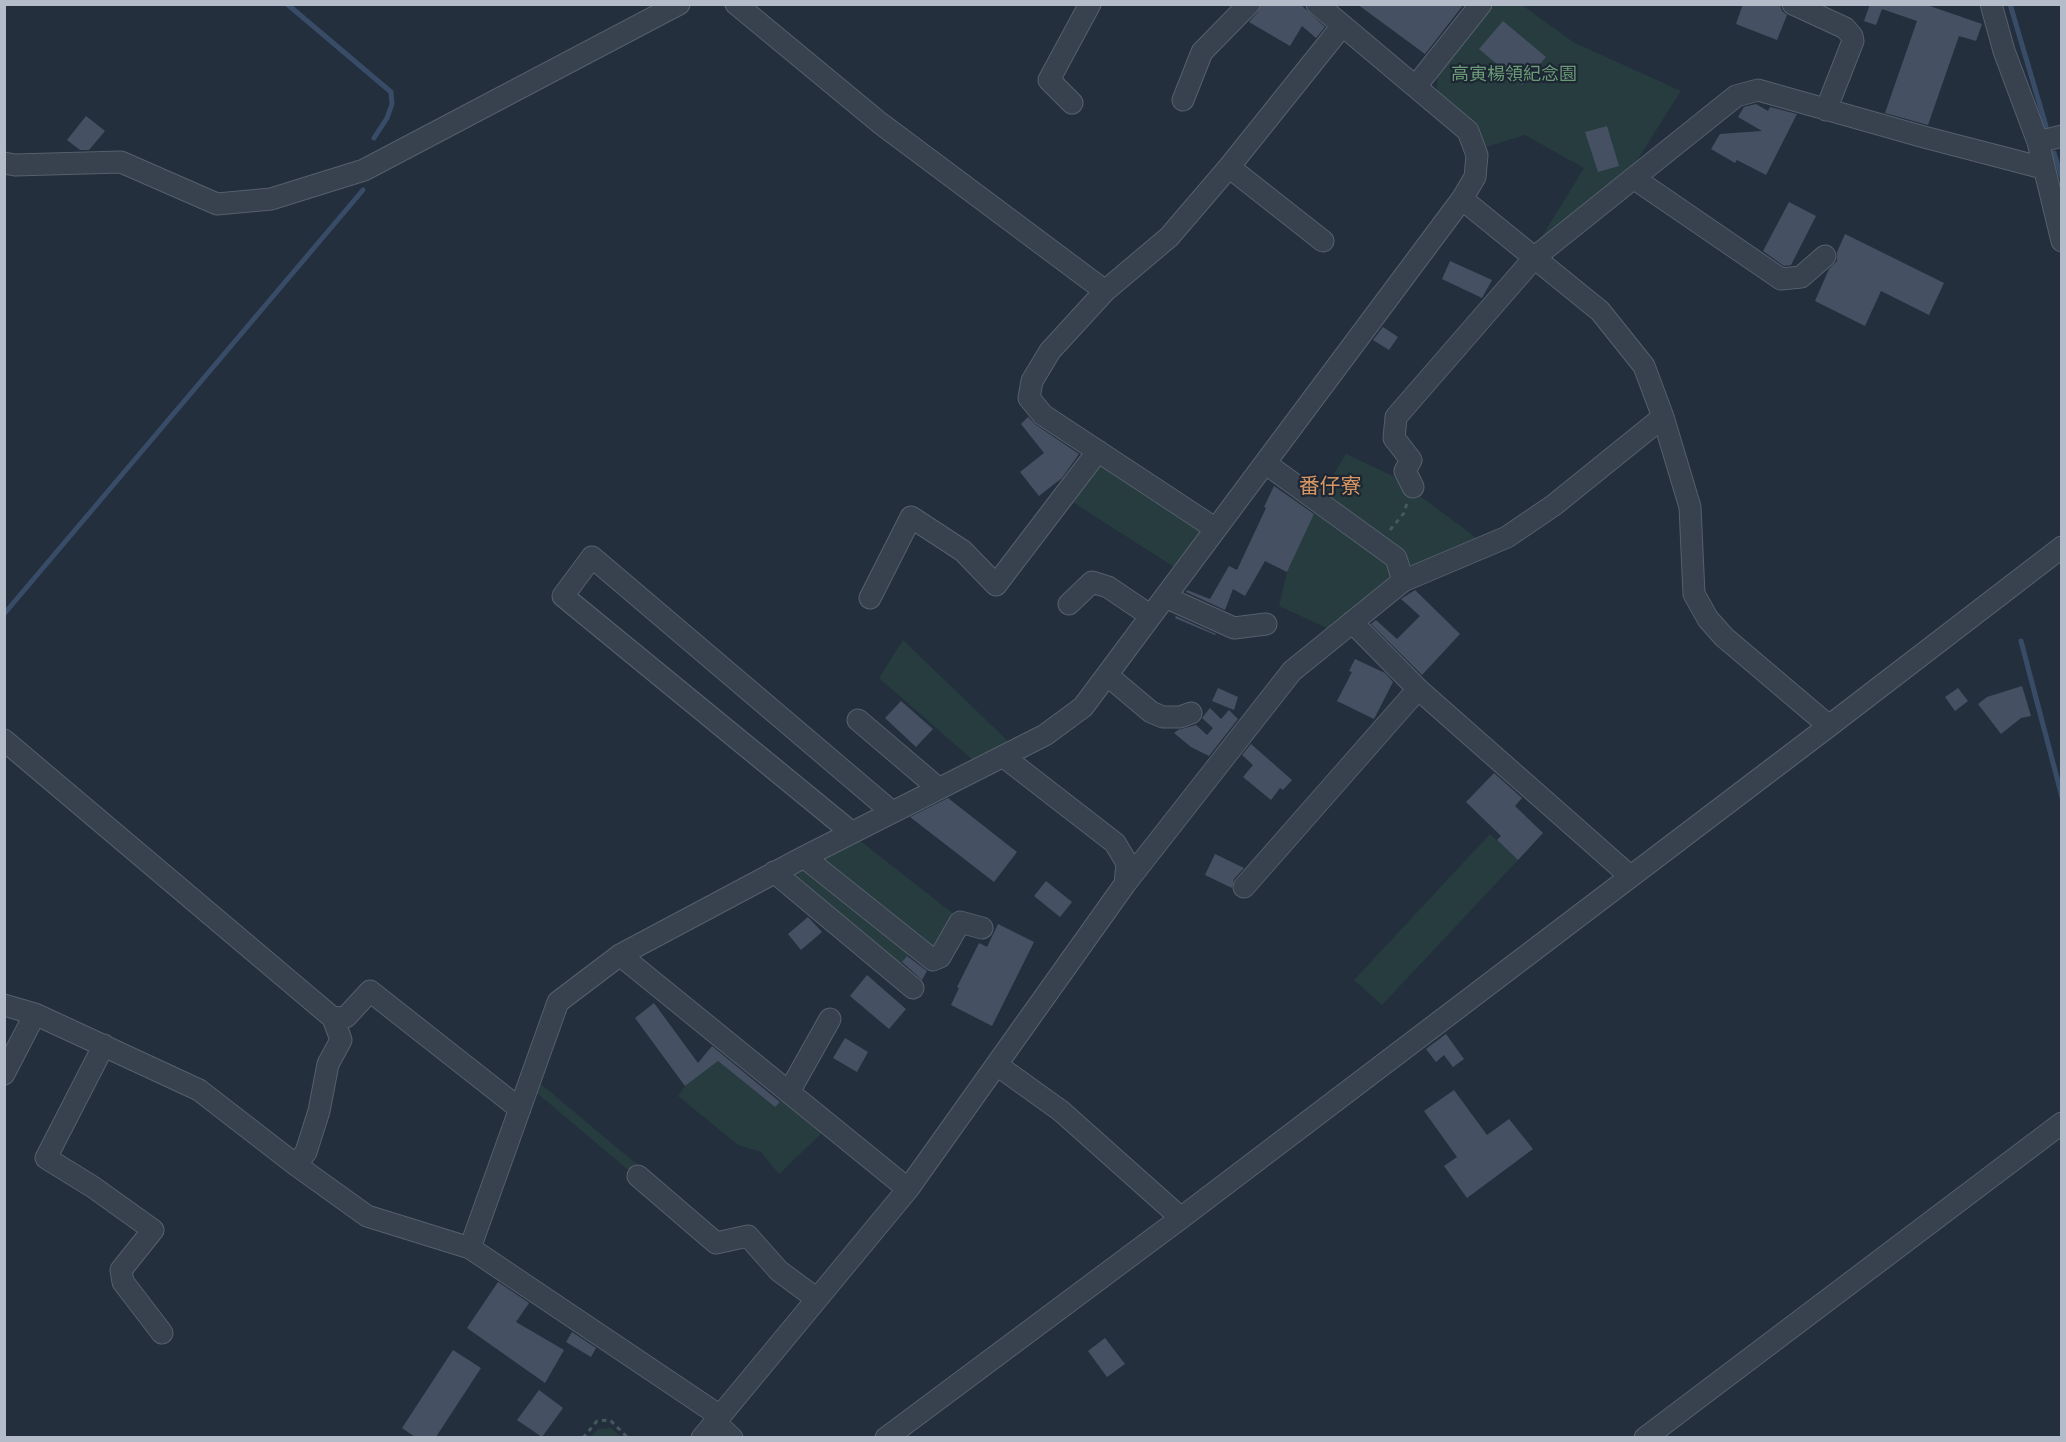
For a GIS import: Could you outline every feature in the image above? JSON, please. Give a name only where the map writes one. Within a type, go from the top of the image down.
[{"type":"street","points":[[4,163],[15,165],[121,162],[217,204],[271,199],[364,170],[679,4]]},
{"type":"street","points":[[736,4],[880,123],[1105,291]]},
{"type":"street","points":[[1072,103],[1049,80],[1090,4]]},
{"type":"street","points":[[1183,100],[1202,52],[1249,4]]},
{"type":"street","points":[[470,1248],[558,1002],[620,955],[852,832],[1004,757],[1045,735],[1083,707],[1462,199],[1475,177],[1477,155],[1468,131],[1317,4]]},
{"type":"street","points":[[1416,86],[1481,4]]},
{"type":"street","points":[[1793,4],[1845,28],[1852,36],[1853,41],[1826,110]]},
{"type":"street","points":[[1991,4],[2004,51],[2038,142],[2061,241]]},
{"type":"street","points":[[1216,529],[1043,415],[1029,398],[1032,381],[1050,351],[1105,291],[1169,237],[1229,167],[1342,26]]},
{"type":"street","points":[[1413,487],[1405,471],[1411,460],[1394,438],[1396,417],[1535,257],[1736,96],[1758,90],[1924,138],[2043,168]]},
{"type":"street","points":[[2038,142],[2061,136]]},
{"type":"street","points":[[1229,167],[1323,241]]},
{"type":"street","points":[[1635,179],[1781,279],[1801,277],[1825,256]]},
{"type":"street","points":[[1462,199],[1600,311],[1644,366],[1663,417],[1690,507],[1694,594],[1707,619],[1724,637],[1829,726]]},
{"type":"street","points":[[712,1425],[908,1189],[1125,884],[1292,671],[1403,581],[1507,537],[1554,505],[1663,417]]},
{"type":"street","points":[[870,598],[911,517],[963,551],[996,585],[1098,451]]},
{"type":"street","points":[[1265,463],[1396,558],[1403,581]]},
{"type":"street","points":[[886,1437],[1181,1218],[2061,547]]},
{"type":"street","points":[[852,832],[563,596],[592,557],[892,812]]},
{"type":"street","points":[[1069,604],[1092,582],[1108,586],[1151,616]]},
{"type":"street","points":[[1165,597],[1234,628],[1266,624]]},
{"type":"street","points":[[1352,622],[1418,689],[1630,876]]},
{"type":"street","points":[[1107,675],[1151,712],[1163,717],[1180,717],[1191,713]]},
{"type":"street","points":[[1244,887],[1418,689]]},
{"type":"street","points":[[858,720],[938,788]]},
{"type":"street","points":[[4,740],[333,1018],[341,1040],[328,1064],[319,1111],[306,1152],[296,1165]]},
{"type":"street","points":[[1004,757],[1114,843],[1127,863],[1125,884]]},
{"type":"street","points":[[804,857],[933,960],[940,957],[960,922],[982,928]]},
{"type":"street","points":[[774,873],[913,988]]},
{"type":"street","points":[[620,955],[908,1189]]},
{"type":"street","points":[[333,1018],[346,1017],[370,991],[520,1109]]},
{"type":"street","points":[[4,1005],[35,1014],[199,1090],[296,1165],[367,1216],[470,1248],[712,1425],[732,1437]]},
{"type":"street","points":[[4,1074],[35,1014]]},
{"type":"street","points":[[789,1092],[830,1019]]},
{"type":"street","points":[[104,1045],[46,1158],[153,1230],[122,1270],[123,1282],[162,1333]]},
{"type":"street","points":[[997,1065],[1061,1111],[1181,1218]]},
{"type":"street","points":[[1645,1437],[2061,1124]]},
{"type":"street","points":[[638,1176],[716,1243],[748,1236],[779,1271],[817,1299]]},
{"type":"path","points":[[1378,546],[1404,513],[1413,487]]},
{"type":"path","points":[[583,1437],[597,1421],[610,1420],[628,1437]]},
{"type":"green space","name":"高寅楊領紀念園","points":[[1491,4],[1522,5],[1573,42],[1681,91],[1627,176],[1536,246],[1584,168],[1525,135],[1486,147],[1477,124],[1437,91],[1438,71]]},
{"type":"green space","points":[[1346,454],[1393,476],[1482,542],[1413,572],[1322,493]]},
{"type":"green space","points":[[1098,457],[1204,530],[1177,569],[1068,499]]},
{"type":"green space","points":[[1317,507],[1391,560],[1396,575],[1331,630],[1279,606],[1287,572]]},
{"type":"green space","points":[[903,640],[1011,744],[975,762],[879,678]]},
{"type":"green space","points":[[1490,834],[1518,860],[1382,1005],[1354,980]]},
{"type":"green space","points":[[858,839],[956,916],[937,953],[920,941],[899,966],[789,875]]},
{"type":"green space","points":[[718,1061],[775,1107],[784,1097],[825,1130],[779,1174],[761,1152],[738,1145],[678,1096],[685,1086]]},
{"type":"green space","points":[[541,1084],[639,1166],[633,1174],[537,1093]]},
{"type":"green space","points":[[611,1428],[621,1437],[591,1437],[598,1429]]},
{"type":"building","points":[[1261,4],[1300,4],[1325,27],[1316,38],[1302,26],[1290,46],[1249,22],[1258,12]]},
{"type":"building","points":[[1357,4],[1464,4],[1425,54]]},
{"type":"building","points":[[1743,4],[1780,5],[1782,11],[1787,15],[1777,40],[1736,24]]},
{"type":"building","points":[[1870,4],[1924,4],[1982,24],[1976,41],[1959,36],[1928,125],[1885,113],[1917,21],[1882,9],[1876,25],[1864,21]]},
{"type":"building","points":[[1503,21],[1546,57],[1522,85],[1479,49]]},
{"type":"building","points":[[1756,104],[1768,111],[1770,107],[1797,114],[1766,175],[1737,160],[1735,163],[1711,149],[1720,134],[1762,131],[1738,117],[1744,107]]},
{"type":"building","points":[[86,116],[105,131],[89,150],[80,150],[67,140]]},
{"type":"building","points":[[1607,126],[1619,166],[1598,172],[1585,132]]},
{"type":"building","points":[[1789,202],[1816,216],[1791,265],[1784,266],[1763,251]]},
{"type":"building","points":[[1845,234],[1944,283],[1929,315],[1881,291],[1865,326],[1815,301],[1829,269],[1837,261],[1837,252]]},
{"type":"building","points":[[1450,261],[1492,280],[1482,298],[1442,279]]},
{"type":"building","points":[[1383,327],[1398,337],[1389,350],[1373,340]]},
{"type":"building","points":[[1028,417],[1079,454],[1062,478],[1039,496],[1020,472],[1044,453],[1021,424]]},
{"type":"building","points":[[1274,486],[1314,514],[1287,572],[1265,561],[1245,596],[1233,589],[1225,610],[1186,592],[1187,590],[1210,599],[1229,566],[1237,570]]},
{"type":"building","points":[[1415,590],[1460,634],[1422,675],[1371,624],[1376,620],[1397,639],[1420,616],[1401,599]]},
{"type":"building","points":[[1176,616],[1216,634],[1175,618]]},
{"type":"building","points":[[1355,659],[1385,673],[1393,682],[1374,719],[1337,701],[1352,672],[1349,671]]},
{"type":"building","points":[[2022,686],[2031,716],[2021,718],[2001,734],[1978,704],[1987,697]]},
{"type":"building","points":[[1218,688],[1238,697],[1234,710],[1212,701]]},
{"type":"building","points":[[1958,688],[1968,701],[1955,711],[1945,697]]},
{"type":"building","points":[[901,701],[933,729],[916,747],[885,718]]},
{"type":"building","points":[[1210,708],[1221,719],[1229,710],[1238,719],[1209,756],[1191,747],[1174,733],[1196,725],[1207,735],[1213,728],[1202,718]]},
{"type":"building","points":[[1251,744],[1292,780],[1283,790],[1280,788],[1271,800],[1243,777],[1253,765],[1242,755]]},
{"type":"building","points":[[1494,773],[1522,798],[1515,806],[1543,833],[1518,860],[1497,840],[1501,836],[1466,802]]},
{"type":"building","points":[[948,798],[1017,852],[994,882],[910,817]]},
{"type":"building","points":[[1215,854],[1244,868],[1234,879],[1232,888],[1205,875]]},
{"type":"building","points":[[1046,881],[1072,902],[1060,917],[1034,896]]},
{"type":"building","points":[[808,917],[822,932],[801,950],[788,934]]},
{"type":"building","points":[[998,924],[1034,942],[992,1026],[951,1005],[959,988],[957,987],[979,943],[987,947]]},
{"type":"building","points":[[907,956],[927,971],[922,980],[902,962]]},
{"type":"building","points":[[867,975],[906,1009],[889,1029],[850,996]]},
{"type":"building","points":[[654,1003],[698,1063],[712,1046],[780,1102],[775,1107],[718,1061],[685,1086],[635,1018]]},
{"type":"building","points":[[1446,1034],[1464,1059],[1453,1067],[1444,1055],[1436,1062],[1426,1049]]},
{"type":"building","points":[[845,1038],[868,1052],[857,1072],[833,1058]]},
{"type":"building","points":[[1454,1090],[1487,1135],[1509,1119],[1533,1149],[1467,1198],[1444,1166],[1457,1157],[1424,1111]]},
{"type":"building","points":[[498,1282],[529,1303],[516,1322],[564,1350],[545,1383],[467,1328]]},
{"type":"building","points":[[572,1332],[596,1348],[591,1357],[566,1342]]},
{"type":"building","points":[[1105,1338],[1125,1364],[1107,1377],[1088,1351]]},
{"type":"building","points":[[453,1350],[481,1368],[436,1437],[415,1437],[402,1428]]},
{"type":"building","points":[[539,1390],[563,1408],[542,1437],[517,1420]]},
{"type":"waterway","points":[[287,4],[391,92],[392,104],[387,118],[374,138]]},
{"type":"waterway","points":[[2010,4],[2046,126]]},
{"type":"waterway","points":[[2054,153],[2062,178]]},
{"type":"waterway","points":[[4,614],[363,190]]},
{"type":"waterway","points":[[2021,641],[2062,797]]},
{"type":"district","name":"番仔寮","points":[[1330,487]]}]
